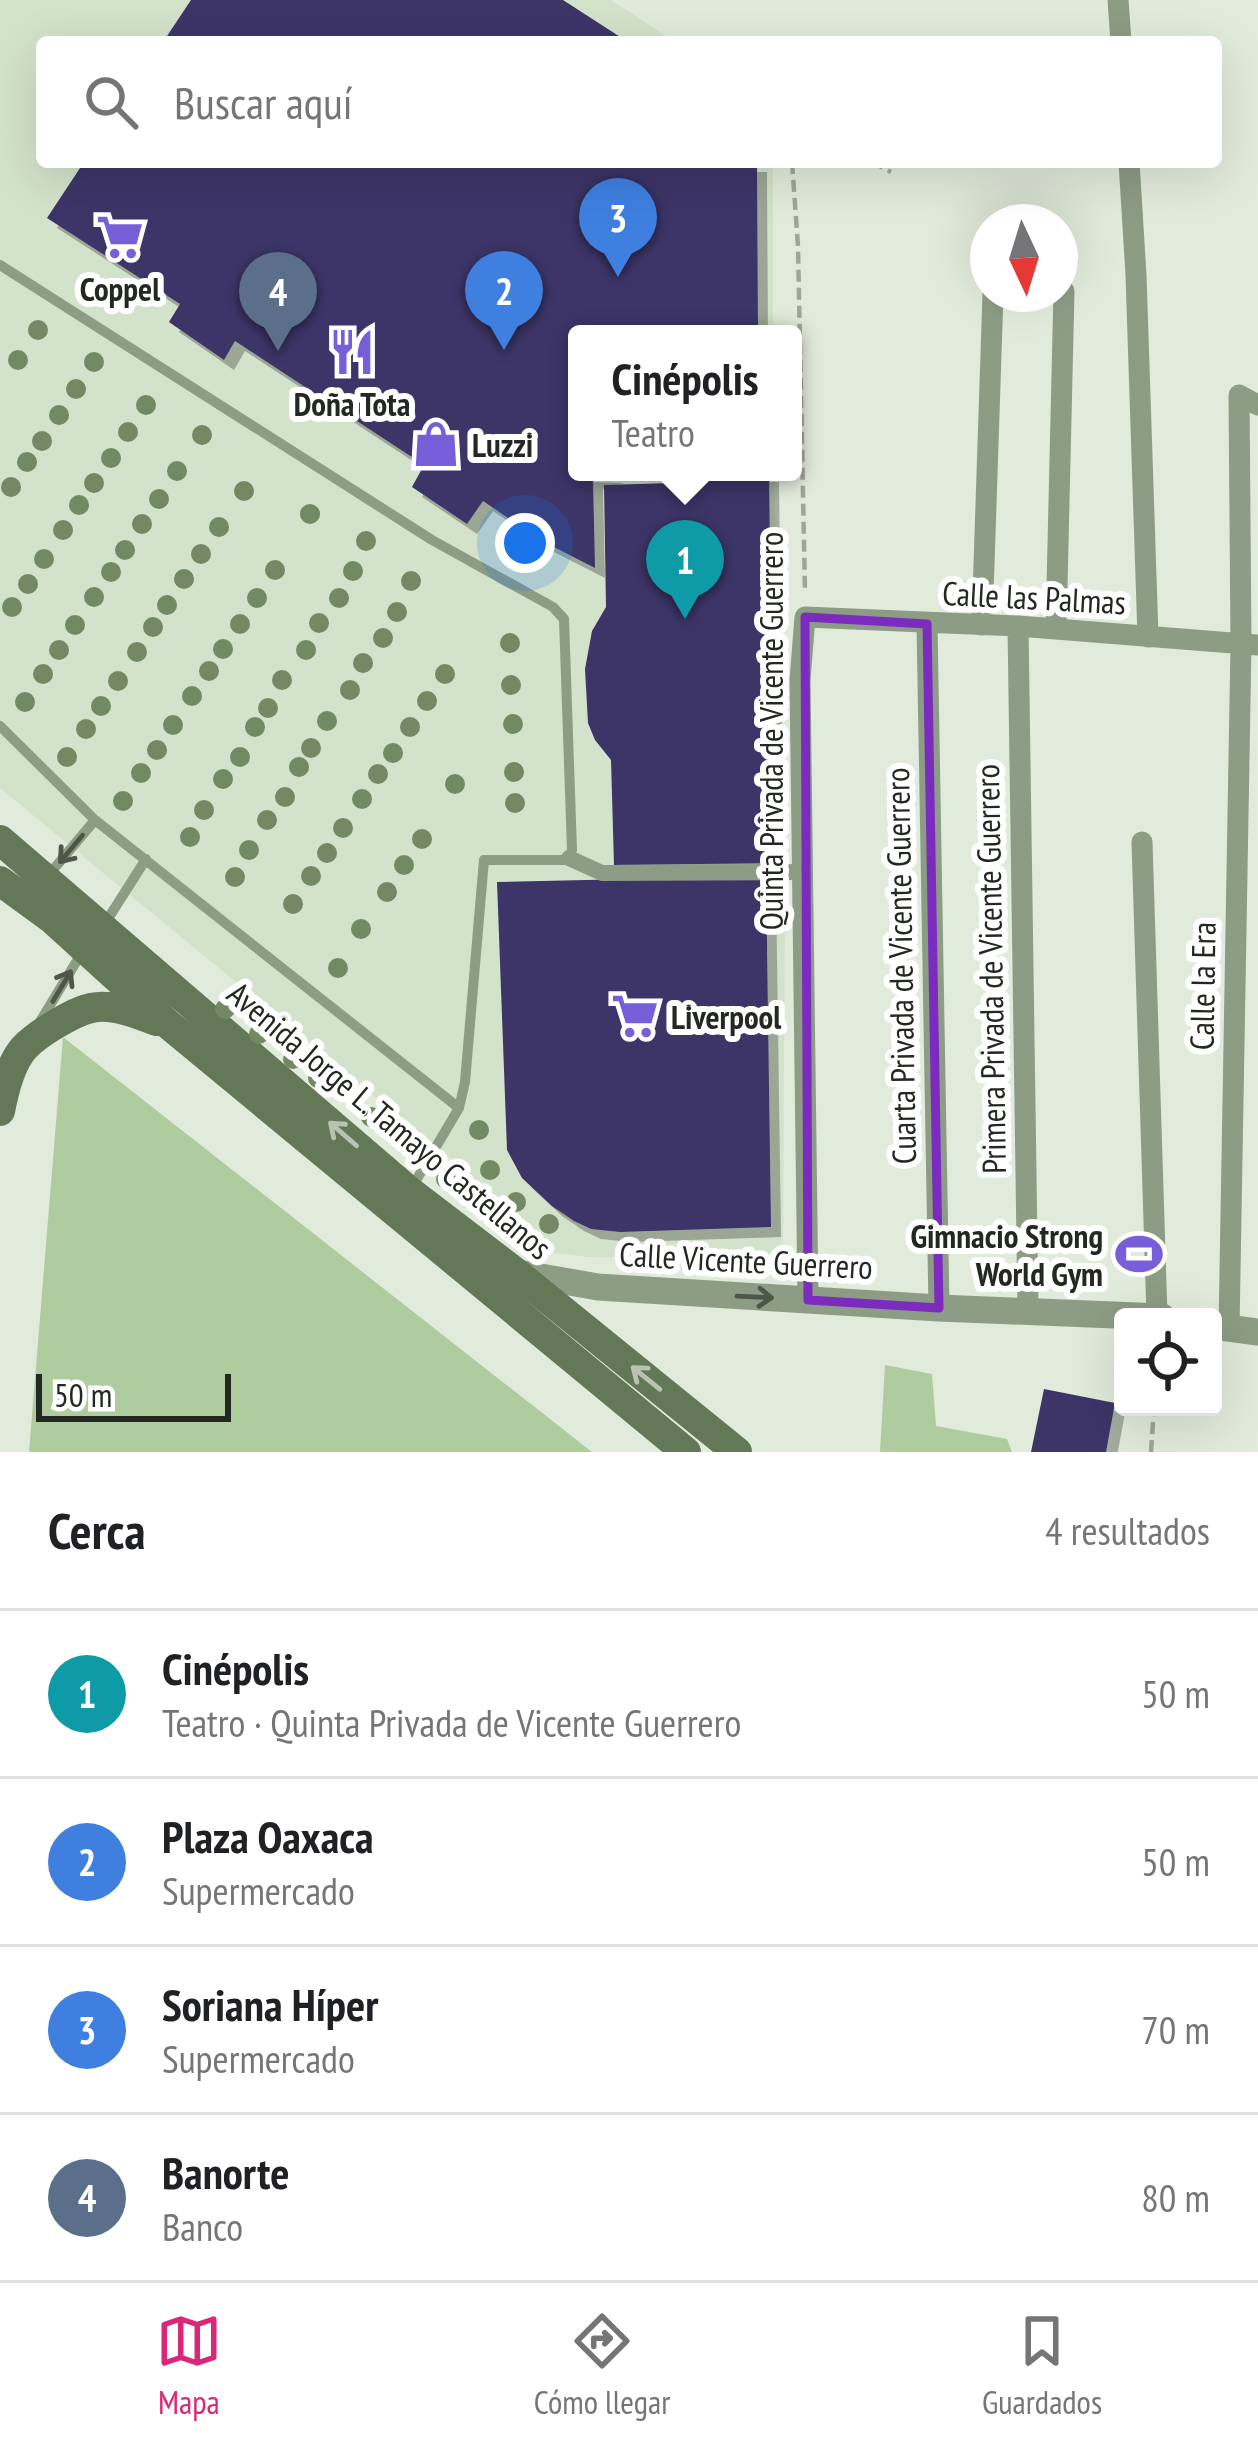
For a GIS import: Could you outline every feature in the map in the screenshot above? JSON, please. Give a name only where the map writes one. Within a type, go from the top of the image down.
[{"type":"main road","name":"Avenida Jorge L. Tamayo Castellanos","points":[[0,840],[47,878],[169,1025],[403,1203],[515,1272],[737,1452]]},
{"type":"main road","name":"Avenida Jorge L. Tamayo Castellanos","points":[[0,881],[52,919],[94,937],[403,1203],[472,1276],[686,1452]]},
{"type":"main road","points":[[0,1111],[5,1085],[24,1048],[67,1018],[93,1007],[119,1008],[169,1025]]},
{"type":"street","points":[[1118,0],[1121,36]]},
{"type":"street","points":[[1129,168],[1148,638]]},
{"type":"street","points":[[982,626],[992,312]]},
{"type":"street","points":[[1056,629],[1064,312]]},
{"type":"street","name":"Calle la Era","points":[[1233,1329],[1249,644],[1239,395],[1258,405]]},
{"type":"street","name":"Calle las Palmas","points":[[805,617],[1018,626],[1249,644]]},
{"type":"street","name":"Quinta Privada de Vicente Guerrero","points":[[805,617],[800,680],[808,1300]]},
{"type":"street","name":"Cuarta Privada de Vicente Guerrero","points":[[927,624],[939,1308]]},
{"type":"street","name":"Primera Privada de Vicente Guerrero","points":[[1018,626],[1028,1311]]},
{"type":"street","points":[[1142,842],[1159,1308]]},
{"type":"street","points":[[569,857],[602,873],[803,872]]},
{"type":"street","name":"Calle Vicente Guerrero","points":[[472,1276],[515,1272],[598,1287],[1114,1315]]},
{"type":"lane","points":[[0,265],[432,540],[553,607],[564,620],[572,850],[564,860],[484,860],[459,1108],[403,1203]]},
{"type":"lane","points":[[0,725],[94,820],[459,1108]]},
{"type":"lane","points":[[47,878],[94,820]]},
{"type":"lane","points":[[24,1048],[146,859]]},
{"type":"path","name":"Quinta Privada de Vicente Guerrero","points":[[792,168],[799,325]]},
{"type":"path","points":[[883,168],[891,172]]},
{"type":"path","name":"Quinta Privada de Vicente Guerrero","points":[[802,458],[805,617]]},
{"type":"path","points":[[1151,1452],[1153,1416]]},
{"type":"highlighted area","points":[[805,617],[927,624],[939,1308],[808,1300]]},
{"type":"shaded area","points":[[0,0],[611,0],[666,36],[36,36],[36,168],[773,168],[773,325],[568,325],[568,481],[774,481],[785,878],[783,1261],[554,1253],[456,1163],[0,788]]},
{"type":"green space","points":[[63,1037],[592,1452],[29,1452]]},
{"type":"green space","points":[[885,1365],[932,1374],[936,1426],[1007,1439],[1012,1452],[880,1452]]},
{"type":"building","points":[[191,0],[563,0],[619,36],[167,36]]},
{"type":"building","points":[[80,168],[757,168],[758,325],[568,325],[568,481],[593,481],[595,568],[542,541],[483,501],[467,524],[412,487],[424,465],[235,341],[224,360],[169,322],[180,304],[47,218]]},
{"type":"building","points":[[769,481],[774,863],[614,865],[611,760],[588,723],[585,669],[592,631],[606,607],[604,485]]},
{"type":"building","name":"Liverpool","points":[[766,876],[771,1227],[620,1232],[591,1229],[574,1221],[522,1178],[507,1150],[497,882]]},
{"type":"building","points":[[1044,1389],[1114,1403],[1106,1452],[1031,1452]]},
{"type":"place","name":"Coppel","points":[[120,237]]},
{"type":"place","name":"Soriana Híper","points":[[618,277]]},
{"type":"place","name":"Plaza Oaxaca","points":[[504,350]]},
{"type":"place","name":"Banorte","points":[[278,351]]},
{"type":"place","name":"Doña Tota","points":[[352,352]]},
{"type":"place","name":"Luzzi","points":[[436,444]]},
{"type":"place","name":"Cinépolis","points":[[685,619]]},
{"type":"place","name":"Liverpool","points":[[635,1016]]},
{"type":"place","name":"Gimnacio Strong World Gym","points":[[1139,1254]]}]
